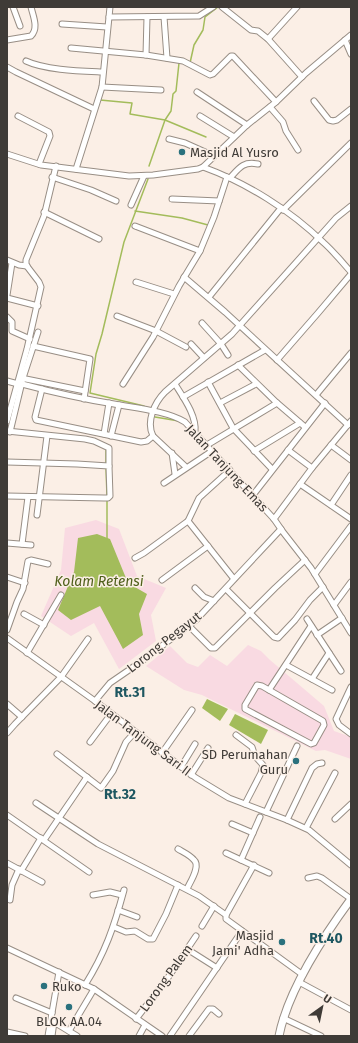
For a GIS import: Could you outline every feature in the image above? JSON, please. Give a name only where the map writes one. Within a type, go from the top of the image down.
[{"type":"street","points":[[13,7],[20,26]]},
{"type":"street","points":[[7,40],[31,36],[34,33],[36,28],[31,7]]},
{"type":"street","points":[[76,169],[102,87],[102,72],[110,7]]},
{"type":"street","points":[[202,7],[204,13]]},
{"type":"street","points":[[109,17],[199,16],[213,7]]},
{"type":"street","points":[[222,7],[251,30],[258,31],[268,39],[302,77]]},
{"type":"street","points":[[268,39],[297,7]]},
{"type":"street","points":[[146,55],[147,17]]},
{"type":"street","points":[[164,17],[167,58]]},
{"type":"street","points":[[62,24],[107,28]]},
{"type":"street","points":[[7,154],[39,164],[129,176],[144,176],[192,170],[203,167],[247,125],[276,102],[302,77],[351,35]]},
{"type":"street","points":[[345,40],[351,54]]},
{"type":"street","points":[[71,48],[167,58],[188,63],[206,74],[212,75],[231,56],[233,56],[276,102]]},
{"type":"street","points":[[26,61],[33,65],[102,72]]},
{"type":"street","points":[[7,67],[94,109]]},
{"type":"street","points":[[102,87],[161,90]]},
{"type":"street","points":[[197,92],[247,125]]},
{"type":"street","points":[[314,101],[329,120],[333,121],[336,121],[351,109]]},
{"type":"street","points":[[270,106],[283,122],[286,131],[298,150]]},
{"type":"street","points":[[18,116],[49,132],[50,136],[39,164]]},
{"type":"street","points":[[200,116],[234,137]]},
{"type":"street","points":[[169,139],[185,143],[214,156]]},
{"type":"street","points":[[208,297],[282,209],[351,143]]},
{"type":"street","points":[[123,384],[156,331],[174,294],[200,251],[228,178],[245,164],[258,164]]},
{"type":"street","points":[[7,496],[106,498],[110,496],[107,466],[109,449],[105,446],[90,440],[9,432],[38,306],[41,286],[27,266],[26,257],[44,212],[56,166]]},
{"type":"street","points":[[203,167],[228,178],[282,209],[318,237],[351,273],[277,360]]},
{"type":"street","points":[[131,205],[144,176]]},
{"type":"street","points":[[52,177],[92,190],[116,201]]},
{"type":"street","points":[[172,199],[219,200]]},
{"type":"street","points":[[186,467],[153,436],[150,427],[152,412],[162,395],[240,326],[318,237],[336,218],[351,206]]},
{"type":"street","points":[[44,212],[99,239]]},
{"type":"street","points":[[136,226],[200,251]]},
{"type":"street","points":[[7,295],[10,262],[27,266]]},
{"type":"street","points":[[184,278],[208,297],[265,350],[350,423],[330,445],[274,519]]},
{"type":"street","points":[[136,282],[174,294]]},
{"type":"street","points":[[7,298],[38,306]]},
{"type":"street","points":[[117,316],[156,331],[188,346],[204,358]]},
{"type":"street","points":[[7,317],[12,322],[12,331],[30,339]]},
{"type":"street","points":[[202,323],[221,344],[228,355]]},
{"type":"street","points":[[21,378],[38,332]]},
{"type":"street","points":[[33,346],[90,359],[84,399]]},
{"type":"street","points":[[183,397],[265,350]]},
{"type":"street","points":[[316,395],[351,353]]},
{"type":"street","points":[[238,365],[256,384],[305,427]]},
{"type":"street","points":[[21,378],[85,391]]},
{"type":"street","name":"Jalan Tanjung Emas","points":[[7,382],[180,419],[195,432],[274,519],[306,560],[351,633]]},
{"type":"street","points":[[208,382],[233,428],[272,470]]},
{"type":"street","points":[[7,421],[20,384]]},
{"type":"street","points":[[175,384],[193,417],[196,426],[195,432]]},
{"type":"street","points":[[220,403],[256,384]]},
{"type":"street","points":[[42,389],[35,417],[36,420],[141,442],[147,441],[153,436]]},
{"type":"street","points":[[207,445],[233,428],[277,403]]},
{"type":"street","points":[[253,495],[325,403]]},
{"type":"street","points":[[108,435],[114,404]]},
{"type":"street","points":[[108,435],[114,404]]},
{"type":"street","points":[[254,451],[300,423]]},
{"type":"street","points":[[37,515],[47,436]]},
{"type":"street","points":[[330,445],[351,460]]},
{"type":"street","points":[[288,450],[312,468]]},
{"type":"street","points":[[164,483],[175,474],[212,451]]},
{"type":"street","points":[[172,453],[175,474]]},
{"type":"street","points":[[7,462],[107,466]]},
{"type":"street","points":[[135,558],[188,521],[199,498],[230,470]]},
{"type":"street","points":[[331,505],[351,475]]},
{"type":"street","points":[[300,484],[351,519]]},
{"type":"street","points":[[22,544],[28,497]]},
{"type":"street","points":[[188,521],[234,579]]},
{"type":"street","points":[[315,574],[351,526]]},
{"type":"street","name":"Lorong Pegayut","points":[[95,701],[110,683],[136,666],[189,626],[226,589],[281,529]]},
{"type":"street","points":[[7,543],[31,545]]},
{"type":"street","points":[[162,580],[208,546]]},
{"type":"street","points":[[189,626],[214,649],[217,648],[275,588],[306,560]]},
{"type":"street","points":[[7,630],[25,583],[29,561],[48,564]]},
{"type":"street","points":[[7,577],[25,583]]},
{"type":"street","points":[[334,605],[351,582]]},
{"type":"street","points":[[226,589],[274,637],[279,638],[310,600],[323,587]]},
{"type":"street","points":[[195,588],[204,596],[214,600]]},
{"type":"street","points":[[27,653],[61,595]]},
{"type":"street","points":[[24,614],[44,625]]},
{"type":"street","points":[[317,635],[342,618]]},
{"type":"street","points":[[307,619],[341,671]]},
{"type":"street","points":[[270,690],[311,626]]},
{"type":"street","points":[[7,733],[62,677],[88,639]]},
{"type":"street","name":"Jalan Tanjung Sari II","points":[[8,641],[95,701],[191,775],[223,795],[306,828],[351,865]]},
{"type":"street","points":[[312,679],[329,653]]},
{"type":"street","points":[[286,665],[332,690]]},
{"type":"street","points":[[257,685],[270,690],[323,721],[324,725],[314,743],[311,744],[245,709],[245,705],[257,685]]},
{"type":"street","points":[[351,687],[336,719],[339,725],[351,734]]},
{"type":"street","points":[[7,704],[22,717]]},
{"type":"street","points":[[162,753],[192,710]]},
{"type":"street","points":[[90,742],[111,714]]},
{"type":"street","points":[[57,754],[102,788],[114,770],[126,742],[135,732]]},
{"type":"street","points":[[236,735],[252,747],[255,756],[263,765],[261,773],[245,804]]},
{"type":"street","points":[[181,767],[195,744]]},
{"type":"street","points":[[266,812],[297,746]]},
{"type":"street","points":[[191,775],[208,748]]},
{"type":"street","points":[[287,820],[312,768],[317,764],[322,763]]},
{"type":"street","points":[[306,828],[335,773]]},
{"type":"street","points":[[10,900],[12,885],[20,870],[59,818],[87,776]]},
{"type":"street","points":[[36,803],[98,844],[199,896],[226,915],[226,919],[301,978],[351,1010]]},
{"type":"street","points":[[335,819],[351,804]]},
{"type":"street","points":[[7,815],[89,872]]},
{"type":"street","points":[[241,860],[260,817]]},
{"type":"street","points":[[232,824],[253,832]]},
{"type":"street","points":[[178,849],[194,859],[196,863],[195,872],[187,889]]},
{"type":"street","points":[[226,853],[269,873]]},
{"type":"street","points":[[7,863],[42,882]]},
{"type":"street","points":[[226,915],[254,865]]},
{"type":"street","points":[[279,1036],[283,1018],[301,978],[332,926],[351,899],[322,878],[314,876],[308,878]]},
{"type":"street","points":[[114,927],[126,932],[135,931],[148,939],[153,939],[166,914],[178,885]]},
{"type":"street","points":[[86,985],[103,954],[114,927],[123,892],[110,892],[93,895]]},
{"type":"street","points":[[202,926],[214,906]]},
{"type":"street","points":[[118,910],[137,917]]},
{"type":"street","points":[[170,1036],[242,931]]},
{"type":"street","name":"Lorong Palem","points":[[136,1019],[166,980],[196,936]]},
{"type":"street","points":[[7,948],[86,985],[162,1036]]},
{"type":"street","points":[[187,949],[217,968]]},
{"type":"street","points":[[48,1036],[59,972]]},
{"type":"street","points":[[69,1031],[94,990]]},
{"type":"street","points":[[16,998],[52,1013]]},
{"type":"street","points":[[189,1036],[209,1009],[213,1009],[220,1014]]},
{"type":"street","points":[[283,1018],[321,1036]]},
{"type":"street","points":[[52,1036],[54,1022],[77,1036]]},
{"type":"street","points":[[139,1036],[146,1025]]},
{"type":"street","points":[[7,1032],[25,1036]]},
{"type":"shaded area","points":[[96,520],[119,529],[137,576],[166,588],[151,615],[156,641],[119,669],[94,623],[71,636],[41,616],[61,570],[65,528]]},
{"type":"shaded area","points":[[248,645],[261,651],[324,706],[334,731],[351,737],[351,759],[325,750],[316,751],[202,695],[184,690],[146,666],[170,646],[187,663],[198,667],[210,655],[227,666]]},
{"type":"water","name":"Kolam Retensi","points":[[97,534],[110,539],[128,583],[147,594],[139,614],[143,635],[123,649],[100,606],[71,620],[58,610],[74,572],[78,538]]},
{"type":"water","points":[[207,699],[228,709],[220,721],[202,708]]},
{"type":"water","points":[[235,714],[268,730],[261,744],[229,725]]},
{"type":"waterway","points":[[190,63],[194,45],[203,30],[205,17],[218,7]]},
{"type":"waterway","points":[[149,166],[165,120],[171,111],[173,94],[176,91],[179,63]]},
{"type":"waterway","points":[[100,100],[132,103],[130,114],[165,120],[206,137]]},
{"type":"waterway","points":[[144,406],[90,393],[96,354],[124,242],[148,179]]},
{"type":"waterway","points":[[135,211],[182,218],[208,225]]},
{"type":"waterway","points":[[155,417],[179,421]]},
{"type":"waterway","points":[[106,448],[106,464]]},
{"type":"waterway","points":[[106,468],[107,496]]},
{"type":"waterway","points":[[107,500],[107,540]]},
{"type":"place","name":"Masjid Al Yusro","points":[[182,152]]},
{"type":"place","name":"SD Perumahan Guru","points":[[296,761]]},
{"type":"place","name":"Masjid Jami' Adha","points":[[282,942]]},
{"type":"place","name":"Ruko","points":[[44,986]]},
{"type":"place","name":"BLOK AA.04","points":[[69,1007]]},
{"type":"district","name":"Rt.31","points":[[130,692]]},
{"type":"district","name":"Rt.32","points":[[120,794]]},
{"type":"district","name":"Rt.40","points":[[326,938]]}]
